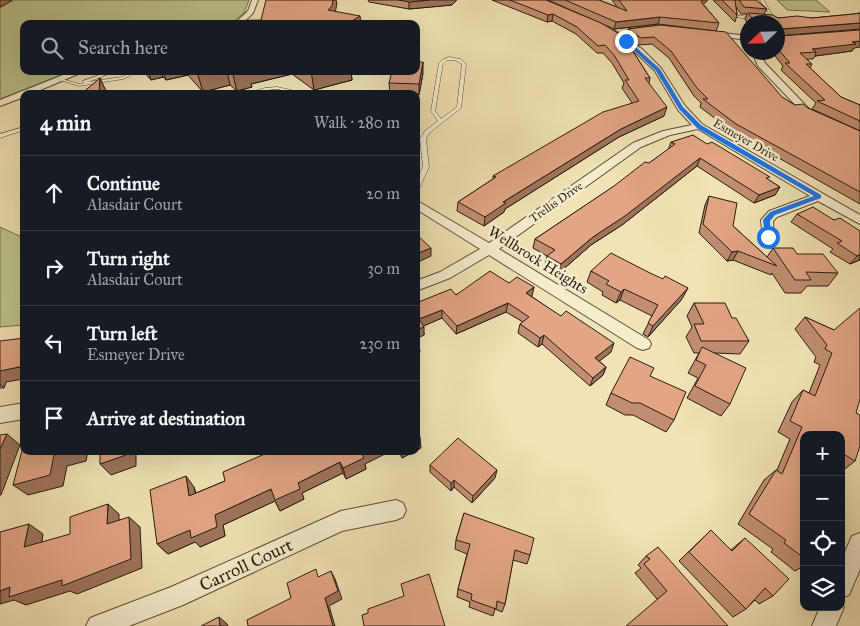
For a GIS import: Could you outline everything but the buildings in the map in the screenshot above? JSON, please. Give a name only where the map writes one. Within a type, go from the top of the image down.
[{"type":"street","points":[[242,20],[251,12],[255,0]]},
{"type":"street","name":"Esmeyer Drive","points":[[598,25],[639,51],[658,70],[681,108],[699,126],[860,220]]},
{"type":"street","points":[[613,33],[629,30]]},
{"type":"street","points":[[703,33],[740,37]]},
{"type":"street","points":[[759,60],[807,112],[825,120]]},
{"type":"street","points":[[32,90],[70,75]]},
{"type":"street","points":[[0,103],[20,95]]},
{"type":"street","name":"Trellis Drive","points":[[420,284],[445,275],[490,249],[638,145],[667,133],[699,126]]},
{"type":"street","points":[[768,237],[767,220],[773,214],[819,196]]},
{"type":"street","name":"Wellbrock Heights","points":[[420,206],[643,344]]},
{"type":"street","points":[[0,415],[20,412]]},
{"type":"street","name":"Carroll Court","points":[[98,626],[175,597],[341,521],[396,510]]},
{"type":"street","points":[[845,578],[860,544]]},
{"type":"street","points":[[824,626],[830,611]]},
{"type":"lane","points":[[736,16],[756,20],[773,18],[762,0]]},
{"type":"lane","points":[[420,180],[427,158],[422,139],[440,121],[459,108],[464,64],[461,61],[448,59],[441,63],[433,112],[440,121]]},
{"type":"lane","points":[[79,85],[104,75]]},
{"type":"lane","points":[[59,79],[79,85],[123,78],[128,75]]},
{"type":"lane","points":[[264,90],[276,87],[290,90]]},
{"type":"lane","points":[[0,136],[20,129]]},
{"type":"green space","points":[[14,0],[249,0],[244,13],[235,20],[20,20],[20,75],[62,75],[0,99],[0,8]]},
{"type":"green space","points":[[777,0],[816,0],[830,12],[787,10]]},
{"type":"green space","points":[[0,227],[20,236],[20,325],[0,327]]},
{"type":"route","points":[[626,41],[658,70],[681,108],[699,126],[819,196],[773,214],[767,220],[768,237]]}]
